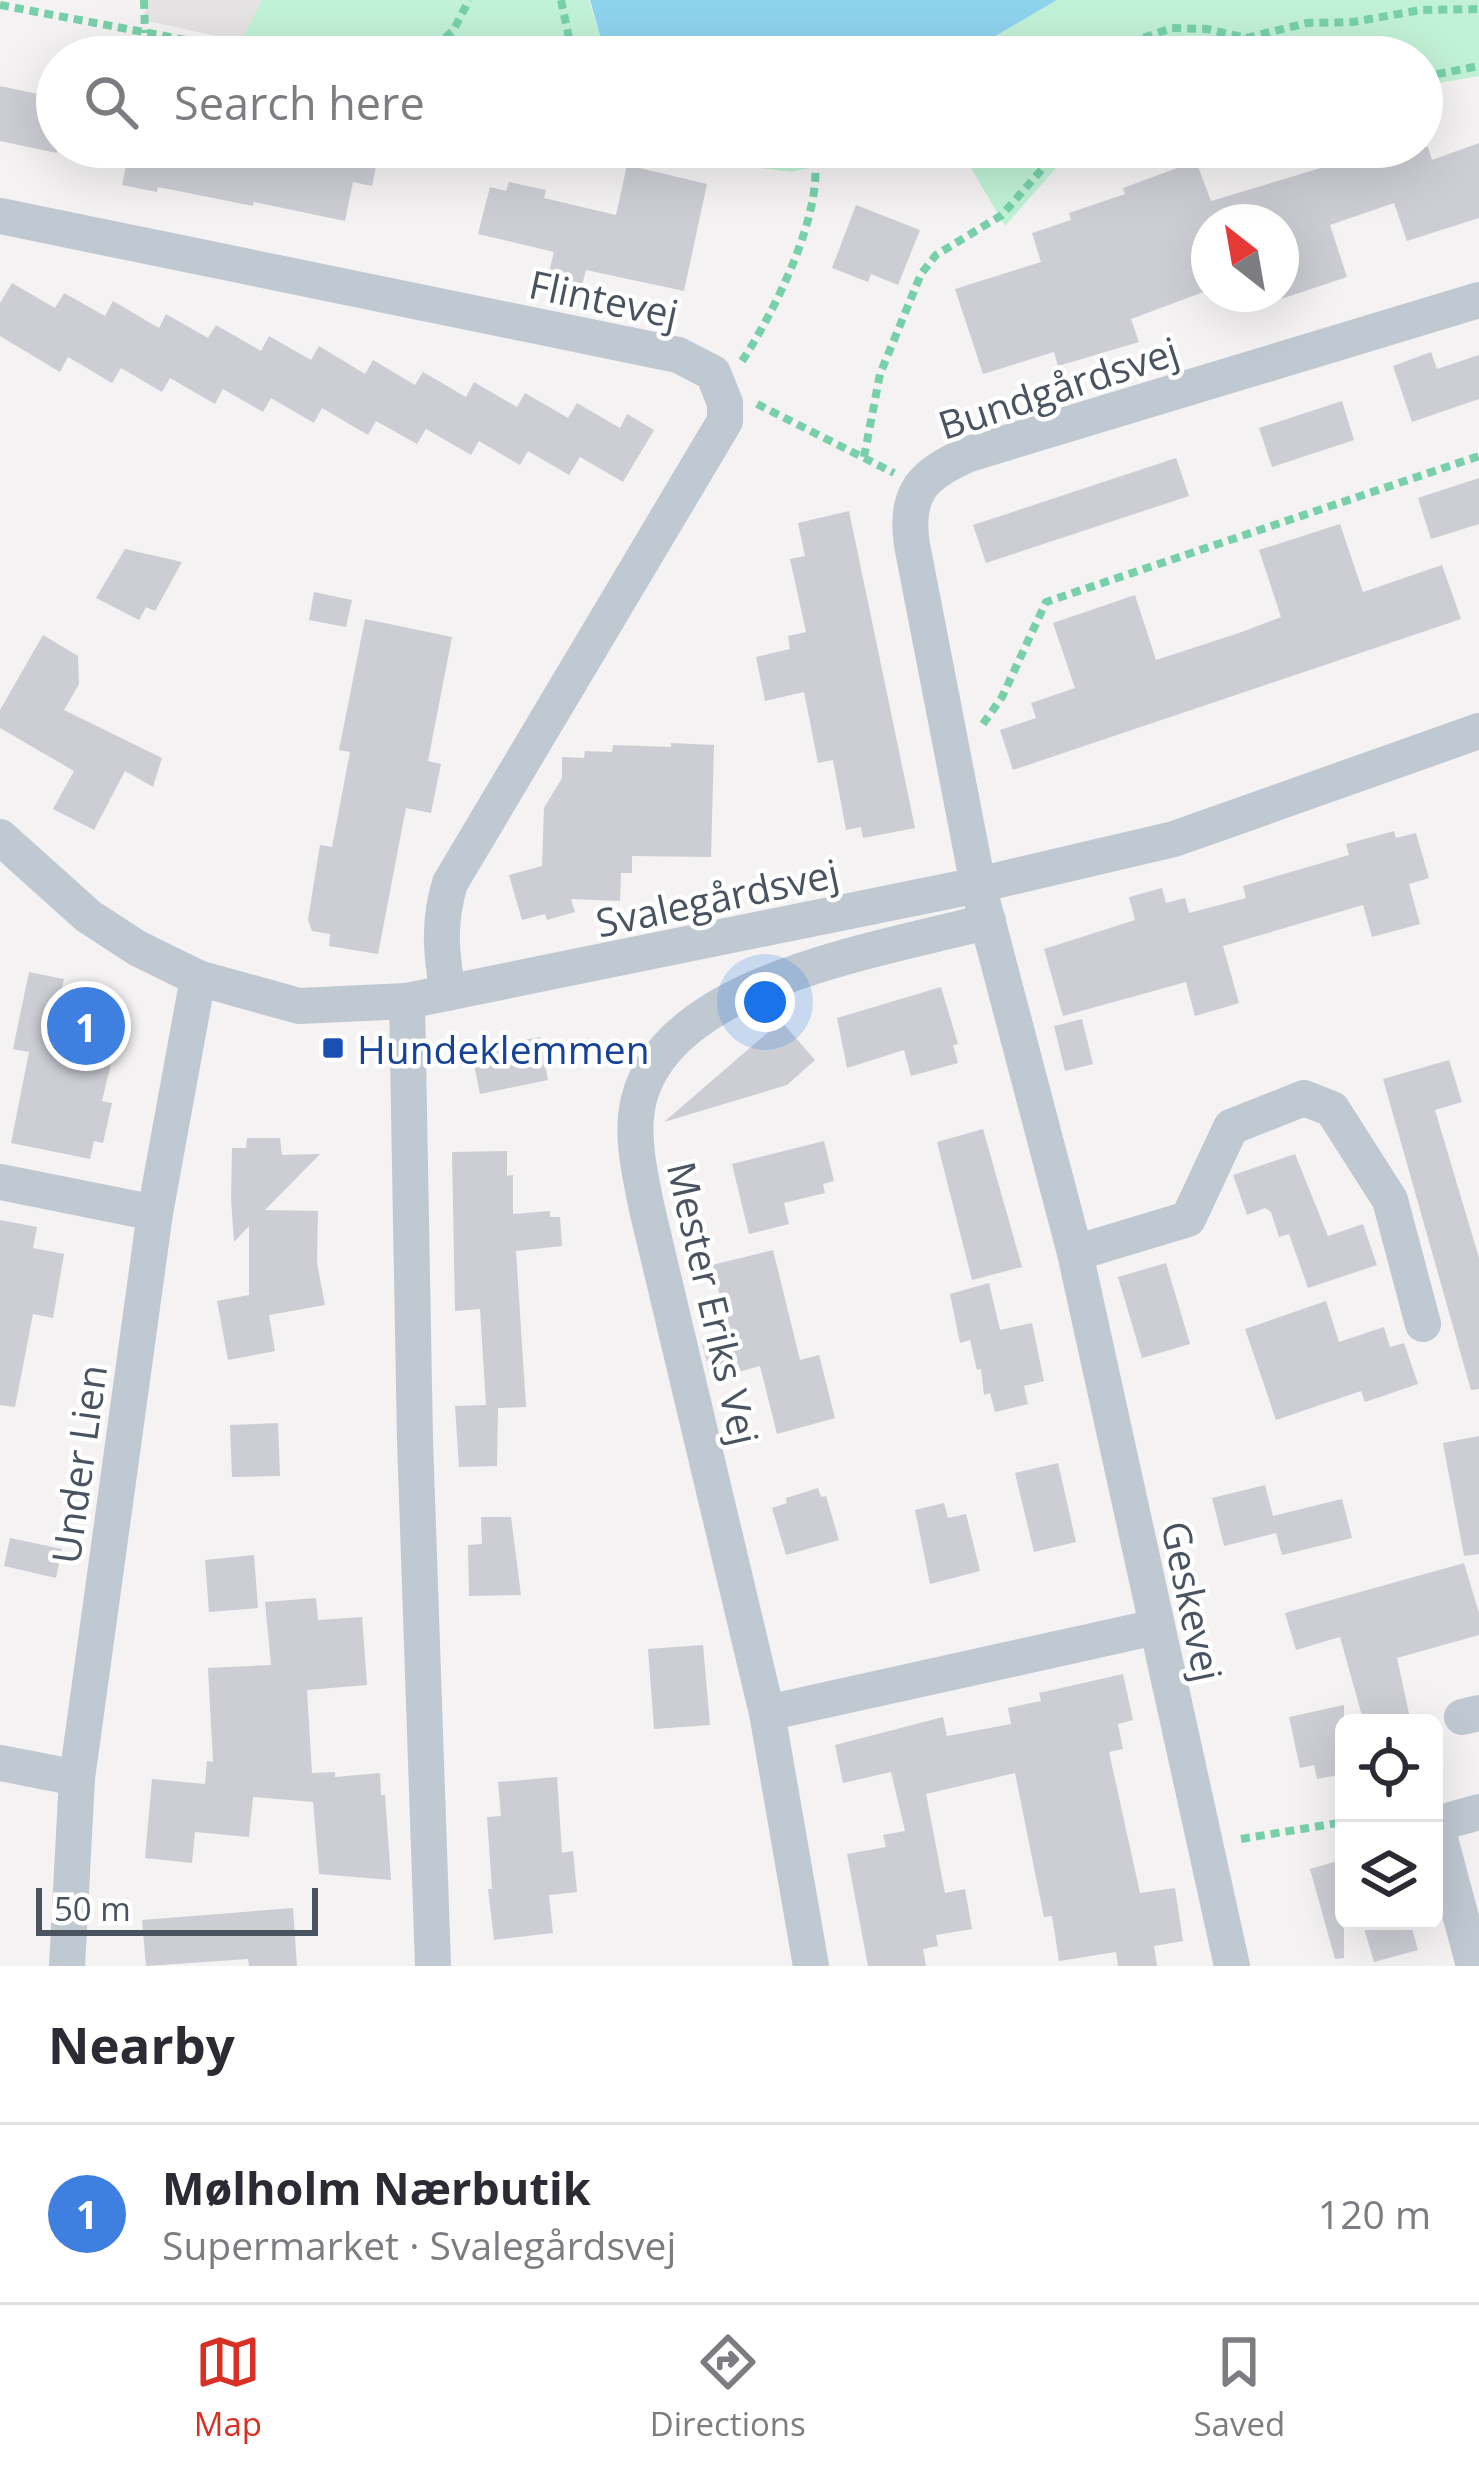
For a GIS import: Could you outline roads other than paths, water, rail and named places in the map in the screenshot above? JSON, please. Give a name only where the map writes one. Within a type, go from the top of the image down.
[{"type":"street","name":"Flintevej","points":[[0,216],[678,355],[712,373],[733,393],[725,403],[724,421],[450,883],[440,913],[439,942],[448,994]]},
{"type":"street","name":"Bundgårdsvej","points":[[978,885],[909,527],[920,486],[940,467],[969,454],[1479,300]]},
{"type":"street","name":"Svalegårdsvej","points":[[0,837],[88,916],[137,948],[198,978],[299,1006],[407,1001],[978,885],[1174,838],[1479,731]]},
{"type":"street","name":"Geskevej","points":[[978,885],[1075,1253],[1232,1966]]},
{"type":"street","name":"Mester Eriks Vej","points":[[811,1966],[767,1713],[647,1209],[636,1152],[639,1100],[659,1052],[721,1004],[777,979],[988,922]]},
{"type":"street","name":"Under Lien","points":[[67,1966],[77,1778],[154,1213],[198,978]]},
{"type":"street","points":[[407,1001],[415,1440],[433,1966]]},
{"type":"street","points":[[1075,1253],[1188,1220],[1231,1127],[1304,1097],[1332,1109],[1390,1200],[1423,1324]]},
{"type":"street","points":[[0,1182],[154,1213]]},
{"type":"street","points":[[767,1713],[1156,1627]]},
{"type":"street","points":[[0,1763],[77,1778]]},
{"type":"street","points":[[1474,1966],[1436,1824],[1479,1812]]},
{"type":"water","points":[[590,0],[1057,0],[995,36],[600,36]]},
{"type":"place","name":"Mølholm Nærbutik","points":[[86,1026]]},
{"type":"place","name":"Hundeklemmen","points":[[333,1048]]}]
